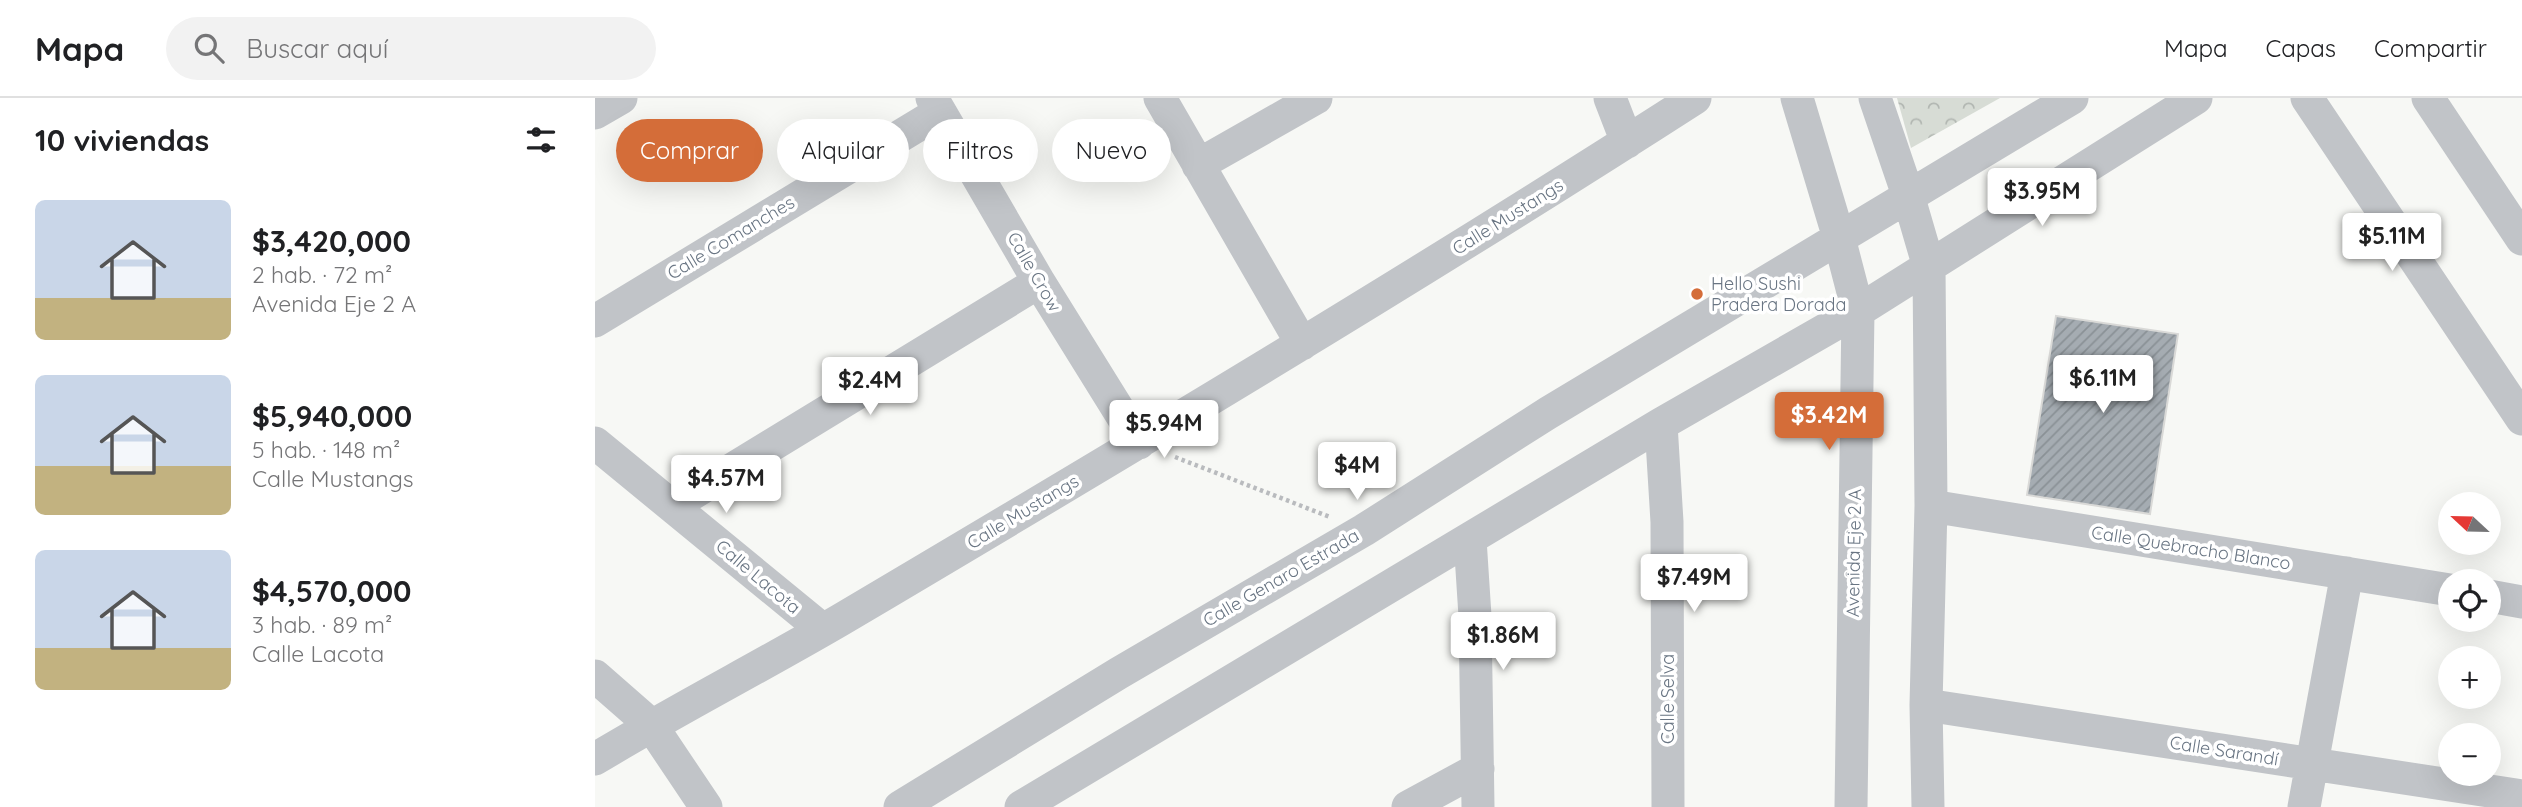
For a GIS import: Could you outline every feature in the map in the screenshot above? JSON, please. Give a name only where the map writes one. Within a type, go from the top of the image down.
[{"type":"street","points":[[595,113],[621,98]]},
{"type":"street","points":[[1160,98],[1302,344]]},
{"type":"street","points":[[1198,165],[1316,98]]},
{"type":"street","points":[[1610,98],[1627,142]]},
{"type":"street","name":"Calle Mustangs","points":[[595,760],[651,725],[823,630],[1139,443],[1695,98]]},
{"type":"street","name":"Avenida Eje 2 A","points":[[1797,98],[1858,311],[1851,807]]},
{"type":"street","points":[[1875,98],[1929,267],[1931,506],[1926,705],[1927,807]]},
{"type":"street","name":"Calle Genaro Estrada","points":[[900,807],[1119,673],[1364,530],[1548,413],[2072,98]]},
{"type":"street","points":[[1021,807],[1661,424],[1858,311],[2196,98]]},
{"type":"street","points":[[2307,98],[2522,419]]},
{"type":"street","points":[[2432,100],[2522,239]]},
{"type":"street","name":"Calle Crow","points":[[936,105],[1038,282],[1139,443]]},
{"type":"street","name":"Calle Comanches","points":[[595,321],[936,105]]},
{"type":"street","points":[[672,506],[1038,282]]},
{"type":"street","name":"Calle Selva","points":[[1661,424],[1667,522],[1668,807]]},
{"type":"street","name":"Calle Lacota","points":[[595,443],[823,630]]},
{"type":"street","name":"Calle Quebracho Blanco","points":[[1931,506],[2438,588]]},
{"type":"street","points":[[1470,539],[1475,616],[1478,807]]},
{"type":"street","points":[[2304,807],[2347,573]]},
{"type":"street","points":[[2501,598],[2522,602]]},
{"type":"street","points":[[595,676],[651,725],[706,807]]},
{"type":"street","name":"Calle Sarandí","points":[[1926,705],[2522,796]]},
{"type":"street","points":[[1408,807],[1478,769]]},
{"type":"path","points":[[1139,443],[1364,530]]},
{"type":"green space","points":[[1897,98],[2000,98],[1911,148]]},
{"type":"building","points":[[2056,316],[2178,334],[2150,514],[2027,495]]},
{"type":"place","name":"Hello Sushi Pradera Dorada","points":[[1697,294]]}]
